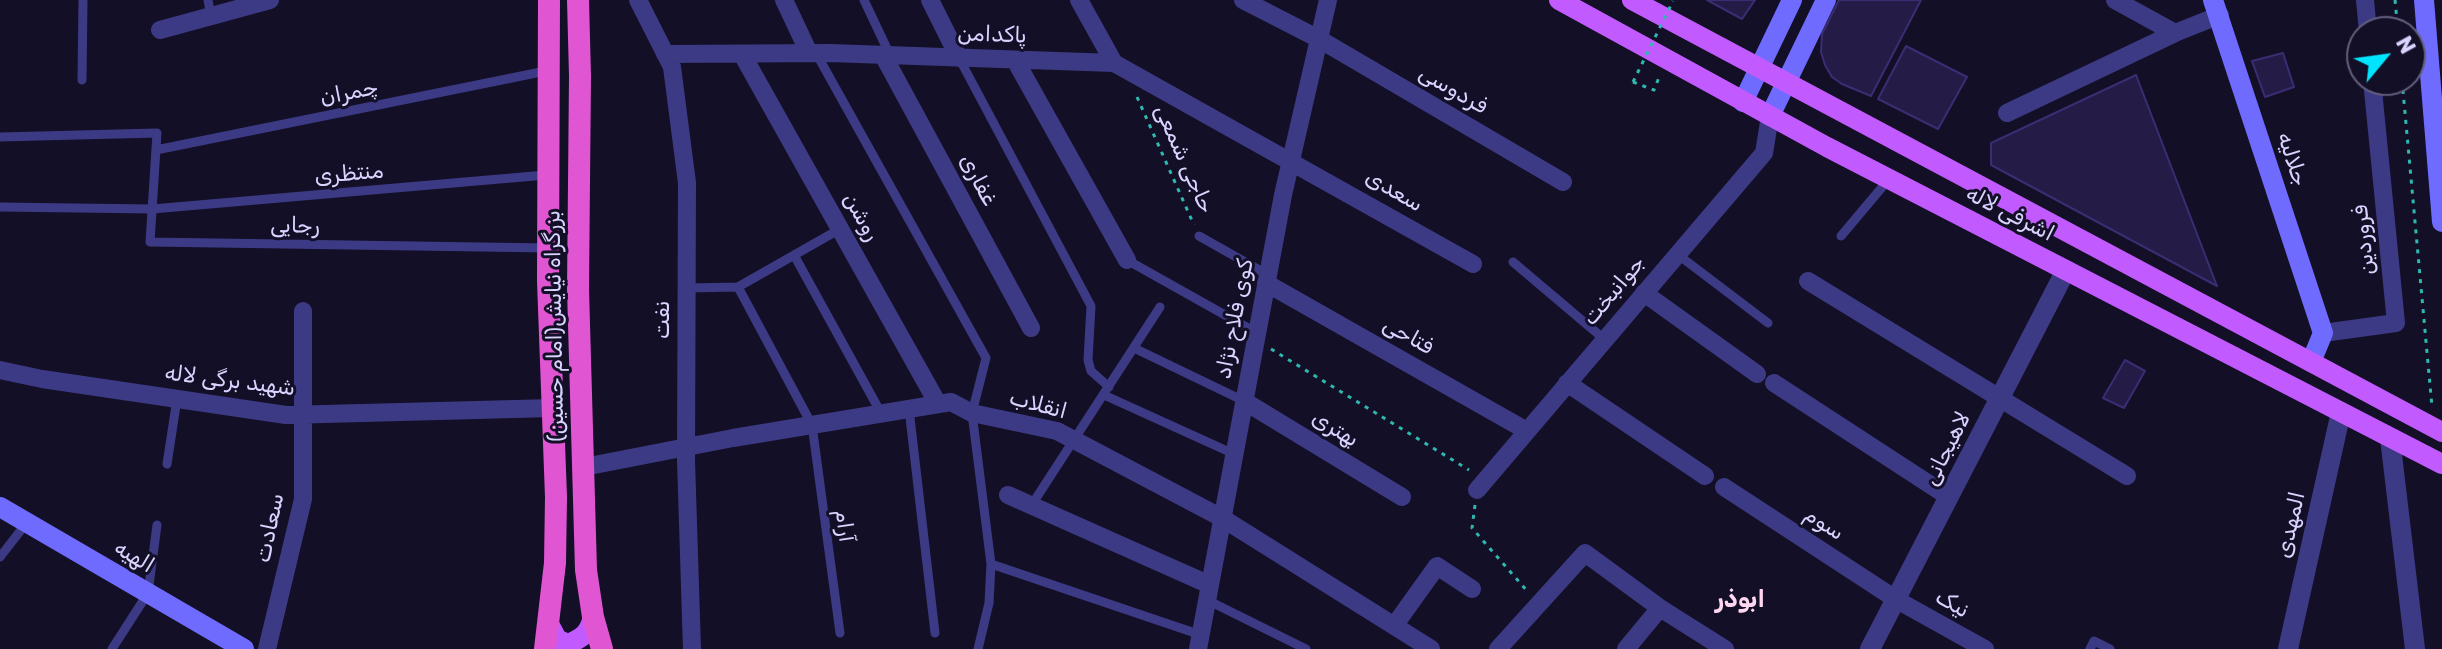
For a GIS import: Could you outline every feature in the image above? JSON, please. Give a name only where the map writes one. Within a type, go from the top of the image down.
[{"type":"highway","name":"بزرگراه نیایش(امام حسین)","points":[[545,649],[555,563],[556,497],[548,248],[549,0]]},
{"type":"highway","name":"بزرگراه نیایش(امام حسین)","points":[[578,0],[578,289],[586,570],[593,617],[602,649]]},
{"type":"main road","name":"اشرفی لاله","points":[[1559,0],[1889,179],[2442,464]]},
{"type":"main road","name":"اشرفی لاله","points":[[1632,0],[2438,430]]},
{"type":"main road","points":[[1743,102],[1792,0]]},
{"type":"main road","points":[[1770,116],[1826,0]]},
{"type":"main road","points":[[2424,0],[2442,222]]},
{"type":"main road","name":"جلالیه","points":[[2216,8],[2323,333]]},
{"type":"main road","points":[[2311,362],[2323,333]]},
{"type":"main road","name":"الهیه","points":[[0,507],[244,649]]},
{"type":"main road","points":[[549,624],[557,639],[568,644],[581,639],[589,631],[593,617]]},
{"type":"street","points":[[160,30],[210,8],[270,0]]},
{"type":"street","name":"نفت","points":[[638,0],[672,67],[687,183],[687,446],[692,649]]},
{"type":"street","points":[[784,0],[813,53]]},
{"type":"street","points":[[930,0],[959,58]]},
{"type":"street","points":[[1079,0],[1114,63]]},
{"type":"street","name":"فردوسی","points":[[1243,0],[1319,39],[1563,182]]},
{"type":"street","name":"کوی فلاح نژاد","points":[[1200,642],[1267,279],[1328,0]]},
{"type":"street","points":[[2115,0],[2175,33]]},
{"type":"street","points":[[2007,113],[2175,33],[2216,8]]},
{"type":"street","name":"پاکدامن","points":[[665,54],[813,53],[1114,63],[1291,161]]},
{"type":"street","name":"روشن","points":[[742,54],[938,404]]},
{"type":"street","name":"غفاری","points":[[886,55],[1031,328]]},
{"type":"street","points":[[1015,60],[1127,260]]},
{"type":"street","name":"فروردین","points":[[2323,333],[2396,323],[2374,96]]},
{"type":"street","name":"جوانبخت","points":[[1477,490],[1764,153],[1770,116]]},
{"type":"street","name":"سعدی","points":[[1291,161],[1473,264]]},
{"type":"street","name":"لاهیجانی","points":[[1870,649],[2066,270]]},
{"type":"street","name":"فتاحی","points":[[1267,279],[1527,431]]},
{"type":"street","points":[[1808,281],[2127,476]]},
{"type":"street","points":[[1644,293],[1757,374]]},
{"type":"street","name":"سعادت","points":[[267,649],[303,499],[303,311]]},
{"type":"street","name":"شهید برگی لاله","points":[[0,370],[286,415],[553,408]]},
{"type":"street","points":[[1567,383],[1705,476]]},
{"type":"street","points":[[1774,383],[1949,497]]},
{"type":"street","name":"بهتری","points":[[1244,401],[1402,497]]},
{"type":"street","name":"انقلاب","points":[[584,467],[687,446],[951,402],[972,413],[1057,431],[1222,518],[1431,649]]},
{"type":"street","name":"المهدی","points":[[2288,649],[2341,412]]},
{"type":"street","points":[[2390,438],[2415,649]]},
{"type":"street","name":"سوم","points":[[1724,487],[1897,600]]},
{"type":"street","points":[[1008,495],[1209,593]]},
{"type":"street","points":[[1498,649],[1585,553],[1660,608],[1725,649]]},
{"type":"street","points":[[1394,626],[1437,566],[1472,589]]},
{"type":"street","name":"نیک","points":[[1897,600],[1973,646]]},
{"type":"street","points":[[1626,649],[1660,608]]},
{"type":"lane","points":[[82,80],[83,0]]},
{"type":"lane","points":[[864,0],[886,55]]},
{"type":"lane","points":[[813,53],[986,358],[972,413],[991,564],[989,603],[978,649]]},
{"type":"lane","points":[[959,58],[1091,306],[1088,360],[1091,371],[1107,391],[1234,454]]},
{"type":"lane","name":"چمران","points":[[156,150],[550,71]]},
{"type":"lane","name":"رجایی","points":[[0,137],[157,133],[150,242],[548,248]]},
{"type":"lane","name":"منتظری","points":[[0,207],[152,209],[550,174]]},
{"type":"lane","points":[[1841,236],[1889,179]]},
{"type":"lane","points":[[687,288],[738,287],[840,229]]},
{"type":"lane","name":"حاجی شمعی","points":[[1199,236],[1267,279]]},
{"type":"lane","points":[[1677,254],[1768,323]]},
{"type":"lane","points":[[794,255],[881,413]]},
{"type":"lane","points":[[1127,260],[1256,337]]},
{"type":"lane","points":[[1513,262],[1604,339]]},
{"type":"lane","points":[[738,287],[812,425]]},
{"type":"lane","points":[[1031,506],[1160,307]]},
{"type":"lane","points":[[1134,348],[1244,401]]},
{"type":"lane","points":[[167,464],[177,399]]},
{"type":"lane","points":[[909,409],[935,633]]},
{"type":"lane","name":"آرام","points":[[812,425],[840,633]]},
{"type":"lane","points":[[0,557],[28,521]]},
{"type":"lane","points":[[112,649],[148,593],[157,525]]},
{"type":"lane","points":[[991,564],[1200,642]]},
{"type":"lane","points":[[1209,593],[1306,649]]},
{"type":"lane","points":[[2090,649],[2094,641],[2110,649]]},
{"type":"path","points":[[1654,90],[1633,82],[1673,1]]},
{"type":"path","name":"حاجی شمعی","points":[[1137,96],[1199,236]]},
{"type":"path","points":[[2404,96],[2438,430]]},
{"type":"path","points":[[1256,337],[1478,475],[1472,528],[1538,604]]},
{"type":"building","points":[[1707,0],[1755,0],[1742,19]]},
{"type":"building","points":[[1839,0],[1921,0],[1871,96],[1842,84],[1832,77],[1825,65],[1821,52],[1822,34]]},
{"type":"building","points":[[1906,46],[1967,77],[1938,129],[1878,99]]},
{"type":"building","points":[[2283,53],[2294,87],[2265,97],[2252,61]]},
{"type":"building","points":[[2136,75],[2217,286],[1991,165],[1991,143]]},
{"type":"building","points":[[2125,360],[2145,371],[2124,408],[2103,398]]},
{"type":"district","name":"ابوذر","points":[[1740,600]]}]
